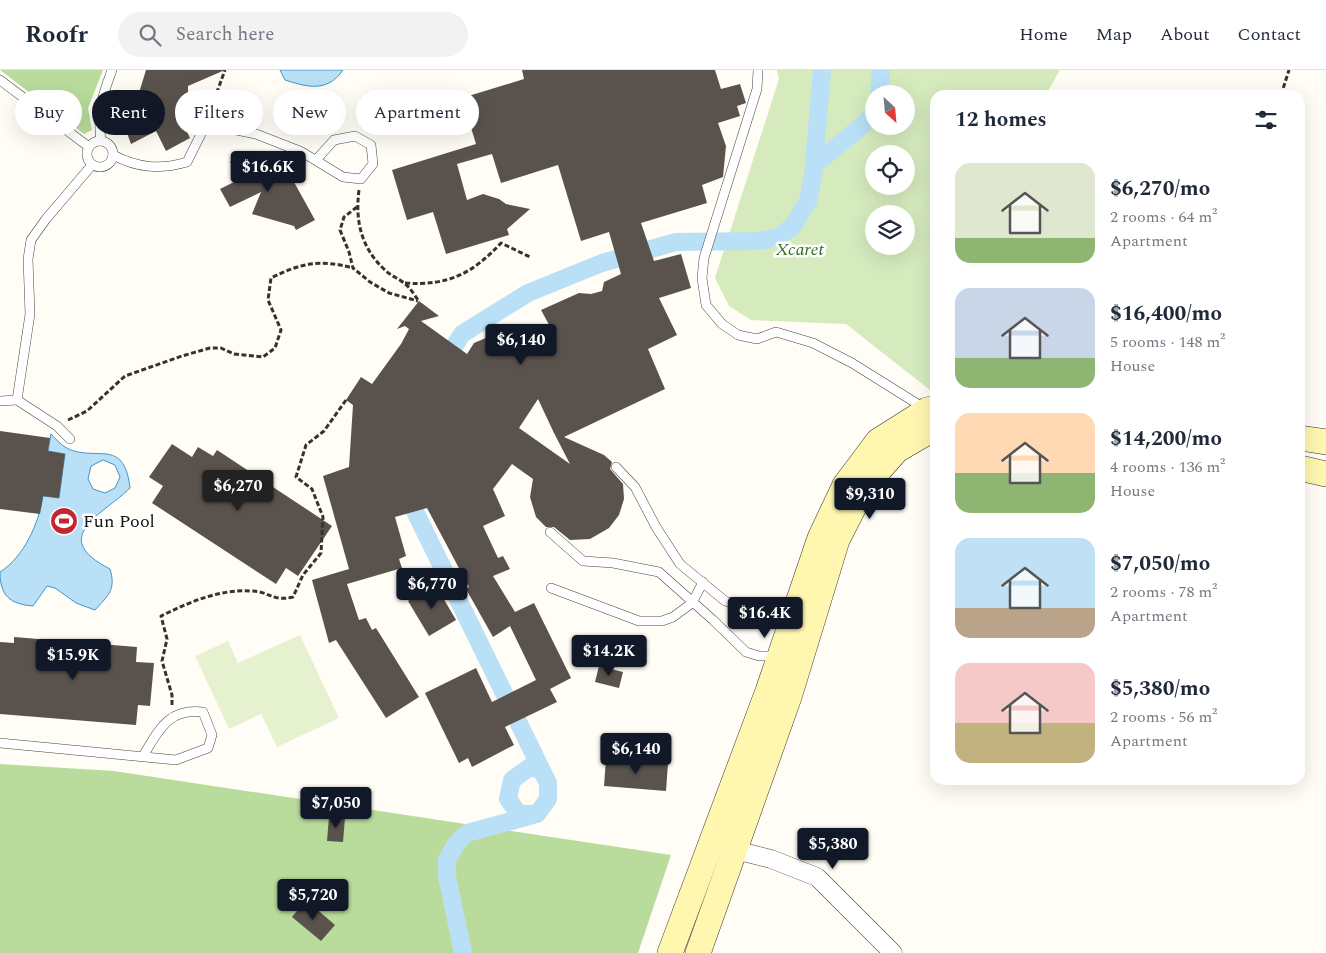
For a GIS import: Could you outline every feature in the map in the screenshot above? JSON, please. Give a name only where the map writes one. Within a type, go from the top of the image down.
[{"type":"street","points":[[698,953],[735,850],[790,659],[799,600],[820,538],[845,485],[878,441],[930,416]]},
{"type":"street","points":[[670,953],[837,540],[864,487],[896,450],[930,418]]},
{"type":"street","points":[[1305,439],[1326,442]]},
{"type":"street","points":[[1305,469],[1326,474]]},
{"type":"street","points":[[735,850],[771,859],[817,877],[893,953]]},
{"type":"lane","points":[[101,141],[98,121],[100,103],[112,70]]},
{"type":"lane","points":[[758,70],[756,89],[704,258],[702,278],[706,305],[722,324],[738,336],[757,339],[776,332],[813,343],[852,363],[930,413]]},
{"type":"lane","points":[[0,80],[89,147]]},
{"type":"lane","points":[[101,141],[109,145],[113,155],[141,165],[166,168],[187,162],[200,135]]},
{"type":"lane","points":[[258,135],[316,160],[343,176],[361,179],[373,164],[371,145],[355,136],[334,140],[316,160]]},
{"type":"lane","points":[[101,141],[89,147],[86,156],[92,165],[98,167],[108,164],[113,155]]},
{"type":"lane","points":[[17,400],[30,314],[28,259],[31,240],[46,219],[92,165]]},
{"type":"lane","points":[[0,402],[17,400],[57,426],[70,439]]},
{"type":"lane","points":[[616,467],[635,487],[656,527],[680,564],[726,601],[756,610],[775,610],[799,600]]},
{"type":"lane","points":[[550,532],[583,561],[613,563],[659,572],[746,652],[759,656],[790,659]]},
{"type":"lane","points":[[551,588],[639,621],[662,621],[673,617],[692,602],[703,582]]},
{"type":"lane","points":[[0,743],[176,760],[208,748],[212,735],[202,712],[191,711],[172,715],[155,736],[143,756]]},
{"type":"path","points":[[217,90],[224,70]]},
{"type":"path","points":[[1283,90],[1289,70]]},
{"type":"path","points":[[57,426],[87,411],[125,376],[182,356],[210,348],[221,348],[234,354],[263,357],[275,348],[281,330],[268,300],[270,278],[289,269],[310,263],[331,262],[353,268],[370,282],[389,293],[418,301],[404,283],[384,269],[369,253],[362,237],[357,207],[361,179]]},
{"type":"path","points":[[353,268],[340,230],[344,217],[357,207]]},
{"type":"path","points":[[404,283],[444,282],[467,272],[486,259],[501,243],[530,257]]},
{"type":"path","points":[[172,715],[172,695],[162,661],[168,639],[161,616],[195,600],[232,591],[254,590],[280,600],[293,598],[303,575],[321,554],[323,517],[312,489],[296,477],[306,446],[324,431],[346,400]]},
{"type":"green space","points":[[0,70],[103,70],[95,90],[92,90],[92,98],[88,108],[92,130],[84,134],[82,132],[82,90],[26,90]]},
{"type":"green space","name":"Xcaret","points":[[777,70],[1060,70],[1049,90],[930,90],[930,390],[846,324],[751,320],[729,306],[715,278],[779,79]]},
{"type":"green space","points":[[300,635],[339,718],[277,747],[261,714],[229,729],[195,656],[228,641],[238,663]]},
{"type":"green space","points":[[0,764],[114,771],[671,855],[638,953],[0,953]]},
{"type":"water","points":[[280,70],[343,70],[330,82],[323,85],[309,86],[285,80]]},
{"type":"water","name":"Fun Pool","points":[[51,434],[63,446],[76,451],[114,456],[121,462],[127,472],[130,488],[87,526],[82,536],[83,547],[92,557],[110,569],[112,576],[110,591],[95,610],[76,603],[55,588],[47,586],[33,606],[25,605],[12,601],[4,593],[2,587],[0,572],[16,558],[29,538],[38,517],[43,496],[59,498],[65,454],[48,451]],"holes":[[[103,460],[115,465],[120,477],[115,488],[105,493],[93,489],[88,479],[91,466]]]},
{"type":"building","points":[[146,70],[225,70],[188,86],[188,90],[175,90],[175,135],[189,135],[190,138],[166,151],[158,135],[165,135],[165,90],[140,90]]},
{"type":"building","points":[[522,70],[715,70],[721,89],[740,84],[746,103],[737,106],[740,116],[718,123],[726,146],[723,177],[702,185],[707,203],[641,223],[654,261],[681,254],[691,288],[659,298],[677,335],[648,349],[665,389],[564,437],[604,455],[612,462],[610,469],[623,484],[624,499],[619,515],[609,528],[590,539],[570,540],[554,527],[546,527],[536,517],[530,497],[533,479],[512,464],[493,489],[505,516],[483,526],[498,558],[503,556],[510,569],[493,576],[515,612],[534,603],[571,678],[550,689],[557,702],[505,727],[514,745],[472,767],[468,758],[459,763],[425,693],[476,668],[492,702],[536,680],[510,626],[493,637],[466,589],[469,587],[427,508],[395,517],[406,556],[399,559],[402,568],[347,584],[359,620],[366,618],[372,630],[376,628],[419,697],[386,718],[336,640],[329,643],[312,580],[349,569],[323,476],[349,467],[353,405],[346,400],[361,377],[372,384],[401,344],[409,329],[405,326],[397,329],[419,301],[439,316],[421,321],[467,354],[474,343],[512,327],[519,346],[553,332],[541,310],[579,293],[591,294],[602,291],[604,282],[621,274],[609,232],[581,241],[558,165],[501,183],[492,154],[457,164],[467,200],[483,194],[499,199],[506,204],[530,209],[507,229],[509,235],[446,254],[433,212],[407,220],[392,170],[476,144],[473,135],[479,135],[479,93],[524,79]],"holes":[[[538,399],[554,433],[570,464],[519,428]]]},
{"type":"building","points":[[128,135],[148,135],[131,144]]},
{"type":"building","points":[[252,151],[265,173],[276,168],[282,170],[294,182],[315,220],[296,230],[294,226],[252,214],[261,192],[230,207],[220,189],[240,179],[230,162]]},
{"type":"building","points":[[0,431],[50,438],[48,451],[65,454],[59,498],[43,496],[40,514],[0,509]]},
{"type":"building","points":[[172,444],[192,457],[198,447],[213,456],[217,450],[332,526],[298,576],[286,568],[276,584],[152,503],[163,486],[149,477]]},
{"type":"building","points":[[435,584],[456,620],[429,636],[408,601]]},
{"type":"building","points":[[14,637],[137,647],[136,662],[154,663],[150,706],[138,705],[136,725],[0,714],[0,642],[14,643]]},
{"type":"building","points":[[599,666],[623,672],[619,688],[595,682]]},
{"type":"building","points":[[606,759],[668,763],[666,791],[604,786]]},
{"type":"building","points":[[329,817],[345,818],[343,842],[327,841]]},
{"type":"building","points":[[306,900],[335,925],[321,941],[292,917]]},
{"type":"waterway","points":[[443,364],[462,334],[528,293],[602,263],[676,242],[758,241],[778,237],[793,226],[808,201],[813,176],[822,70]]},
{"type":"waterway","points":[[880,85],[881,70]]},
{"type":"waterway","points":[[814,165],[865,123]]},
{"type":"waterway","points":[[405,491],[548,783],[548,799],[537,814],[519,814],[508,799],[512,780],[530,767],[541,770]]},
{"type":"waterway","points":[[463,953],[447,876],[447,860],[456,844],[467,833],[533,815]]},
{"type":"place","name":"Fun Pool","points":[[64,521]]}]
